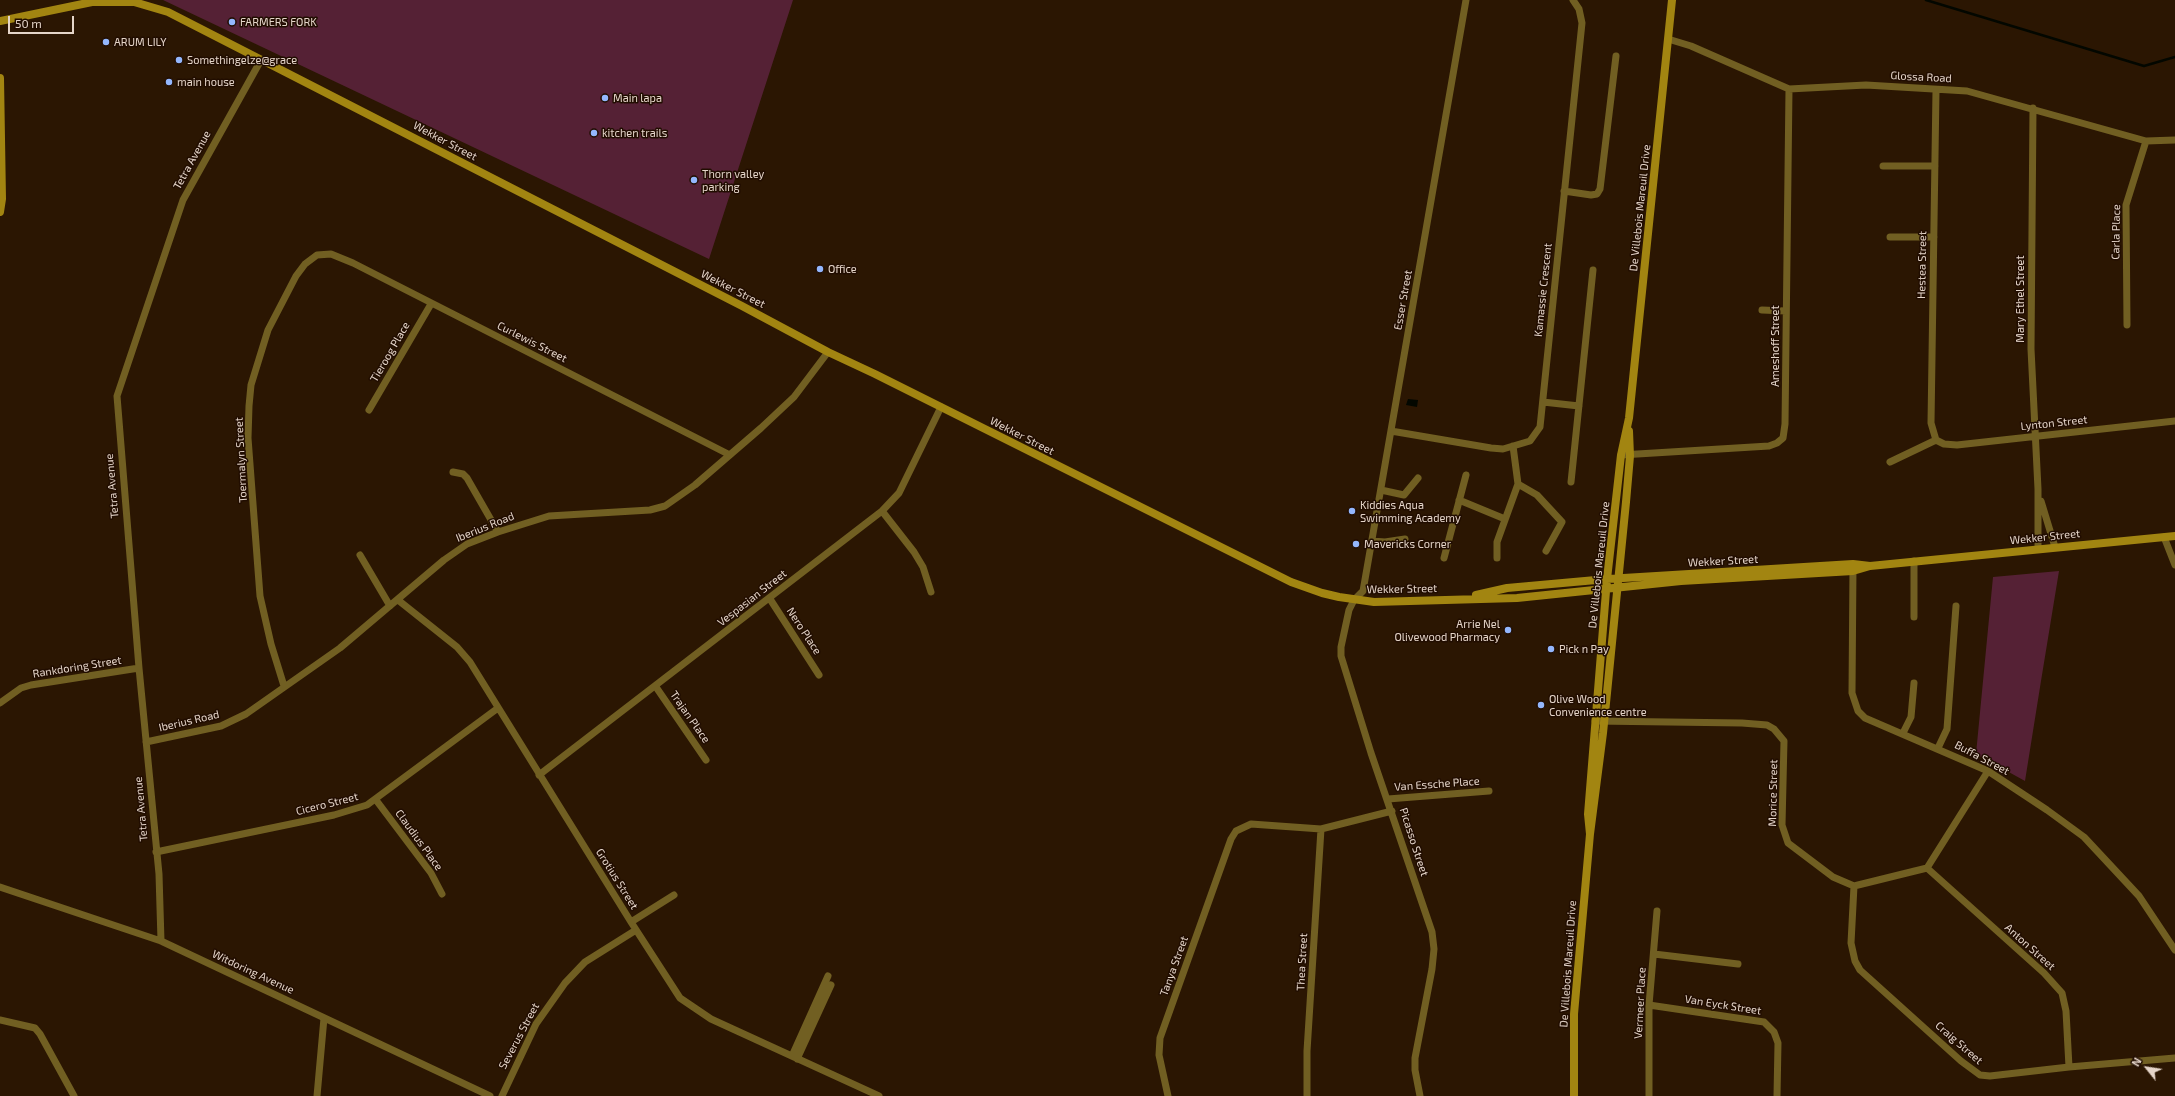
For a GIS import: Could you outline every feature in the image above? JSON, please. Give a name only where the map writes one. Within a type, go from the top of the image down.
[{"type":"street","name":"Esser Street","points":[[1354,600],[1363,591],[1466,0]]},
{"type":"street","name":"De Villebois Mareuil Drive","points":[[1590,834],[1588,814],[1606,589],[1621,455],[1629,418],[1672,0]]},
{"type":"street","name":"Wekker Street","points":[[0,21],[92,2],[134,2],[168,12],[742,306],[828,352],[1291,582],[1322,593],[1354,600],[1399,602],[1459,598],[1517,598],[1681,581],[1853,568],[2175,536]]},
{"type":"street","name":"Kamassie Crescent","points":[[1391,431],[1491,448],[1513,446],[1530,441],[1536,434],[1541,421],[1582,23],[1578,2]]},
{"type":"street","name":"Glossa Road","points":[[1668,39],[1691,46],[1789,89],[1866,85],[1967,91],[2033,108],[2146,141],[2175,140]]},
{"type":"street","points":[[1564,191],[1591,195],[1597,194],[1600,190],[1616,56]]},
{"type":"street","name":"Tetra Avenue","points":[[161,941],[160,888],[116,406],[118,389],[183,200],[261,60]]},
{"type":"street","points":[[0,78],[0,212]]},
{"type":"street","name":"Ameshoff Street","points":[[1621,455],[1630,456],[1769,446],[1777,444],[1785,432],[1789,89]]},
{"type":"street","name":"Hestea Street","points":[[1936,90],[1931,423],[1936,440]]},
{"type":"street","name":"Mary Ethel Street","points":[[2033,108],[2031,349],[2038,489],[2038,549]]},
{"type":"street","name":"Carla Place","points":[[2127,325],[2126,205],[2146,141]]},
{"type":"street","points":[[1883,166],[1935,166]]},
{"type":"street","points":[[1890,237],[1934,237]]},
{"type":"street","name":"Curlewis Street","points":[[324,254],[336,255],[730,455]]},
{"type":"street","name":"Toermalyn Street","points":[[284,686],[271,644],[260,596],[248,438],[249,406],[251,385],[268,330],[296,276],[311,259],[324,254]]},
{"type":"street","points":[[1572,482],[1593,270]]},
{"type":"street","name":"Tieroog Place","points":[[369,410],[431,304]]},
{"type":"street","points":[[1762,310],[1786,311]]},
{"type":"street","name":"Iberius Road","points":[[146,742],[204,731],[233,721],[340,648],[455,551],[498,532],[549,516],[650,510],[665,506],[695,486],[794,397],[828,352]]},
{"type":"street","points":[[1543,402],[1579,406]]},
{"type":"street","name":"Vespasian Street","points":[[539,775],[656,687],[882,511],[899,493],[941,407]]},
{"type":"street","name":"De Villebois Mareuil Drive","points":[[1574,1096],[1574,1014],[1590,834],[1604,722],[1630,456],[1629,418]]},
{"type":"street","name":"Lynton Street","points":[[1936,440],[1951,446],[2036,435],[2175,421]]},
{"type":"street","points":[[1890,462],[1936,440]]},
{"type":"street","points":[[1497,558],[1498,542],[1518,484],[1513,446]]},
{"type":"street","points":[[452,472],[464,474],[498,532]]},
{"type":"street","points":[[1444,558],[1466,475]]},
{"type":"street","points":[[1381,490],[1404,495],[1418,478]]},
{"type":"street","points":[[1518,484],[1541,498],[1562,522],[1546,551]]},
{"type":"street","name":"Mary Ethel Street","points":[[2038,489],[2055,547]]},
{"type":"street","points":[[1460,500],[1505,519]]},
{"type":"street","points":[[882,511],[914,552],[923,567],[931,592]]},
{"type":"street","points":[[2164,537],[2175,565]]},
{"type":"street","points":[[1372,541],[1385,542],[1405,539]]},
{"type":"street","points":[[360,555],[390,606]]},
{"type":"street","points":[[1914,561],[1914,617]]},
{"type":"street","name":"Wekker Street","points":[[1459,598],[1507,588],[1617,578],[1853,568]]},
{"type":"street","name":"Buffa Street","points":[[1853,568],[1853,698],[1858,711],[1865,718],[1938,748],[1988,771],[2047,810],[2084,837],[2139,896],[2175,950]]},
{"type":"street","name":"Nero Place","points":[[770,599],[819,675]]},
{"type":"street","name":"Grotius Street","points":[[398,600],[465,655],[672,988],[691,1006],[711,1019],[879,1096]]},
{"type":"street","name":"Picasso Street","points":[[1354,600],[1349,610],[1343,632],[1341,656],[1371,753],[1388,799],[1434,941],[1432,969],[1415,1058],[1415,1070],[1420,1096]]},
{"type":"street","points":[[1938,748],[1947,729],[1956,606]]},
{"type":"street","name":"Rankdoring Street","points":[[0,703],[21,688],[31,685],[139,668]]},
{"type":"street","points":[[1903,733],[1911,717],[1914,683]]},
{"type":"street","name":"Trajan Place","points":[[656,687],[706,760]]},
{"type":"street","name":"Cicero Street","points":[[156,852],[355,810],[376,800],[498,708]]},
{"type":"street","name":"Morice Street","points":[[1595,721],[1767,725],[1774,729],[1784,741],[1782,826],[1784,837],[1791,847],[1812,863],[1833,877],[1854,886]]},
{"type":"street","points":[[1854,886],[1927,868],[1988,771]]},
{"type":"street","name":"Van Essche Place","points":[[1388,799],[1489,791]]},
{"type":"street","name":"Claudius Place","points":[[376,800],[431,873],[442,894]]},
{"type":"street","name":"Tanya Street","points":[[1168,1096],[1159,1055],[1160,1038],[1228,845],[1236,831],[1251,824],[1321,829],[1392,811]]},
{"type":"street","name":"Thea Street","points":[[1307,1096],[1307,1051],[1321,829]]},
{"type":"street","name":"Anton Street","points":[[1927,868],[2057,986],[2062,993],[2066,1011],[2069,1067]]},
{"type":"street","name":"Craig Street","points":[[1854,886],[1851,943],[1855,962],[1860,970],[1973,1071],[1980,1075],[1990,1076],[2069,1067],[2175,1058]]},
{"type":"street","name":"Witdoring Avenue","points":[[0,887],[161,941],[490,1096]]},
{"type":"street","points":[[631,922],[674,895]]},
{"type":"street","name":"Vermeer Place","points":[[1649,1096],[1649,1005],[1657,911]]},
{"type":"street","name":"Severus Street","points":[[502,1096],[536,1024],[565,983],[585,962],[636,930]]},
{"type":"street","points":[[1654,954],[1738,964]]},
{"type":"street","points":[[795,1057],[828,976]]},
{"type":"street","points":[[795,1057],[831,985]]},
{"type":"street","name":"Van Eyck Street","points":[[1649,1005],[1764,1022],[1774,1032],[1778,1043],[1777,1096]]},
{"type":"street","points":[[317,1096],[324,1018]]},
{"type":"street","points":[[0,1020],[35,1028],[40,1034],[74,1096]]},
{"type":"shaded area","points":[[163,0],[793,0],[709,259]]},
{"type":"shaded area","points":[[1408,399],[1418,400],[1417,407],[1406,405]]},
{"type":"shaded area","points":[[2059,571],[2025,781],[1976,754],[1993,577]]},
{"type":"waterway","points":[[1926,0],[2144,66],[2175,57]]},
{"type":"place","name":"FARMERS FORK","points":[[232,22]]},
{"type":"place","name":"ARUM LILY","points":[[106,42]]},
{"type":"place","name":"Somethingelze@grace","points":[[179,60]]},
{"type":"place","name":"main house","points":[[169,82]]},
{"type":"place","name":"Main lapa","points":[[605,98]]},
{"type":"place","name":"kitchen trails","points":[[594,133]]},
{"type":"place","name":"Thorn valley parking","points":[[694,180]]},
{"type":"place","name":"Office","points":[[820,269]]},
{"type":"place","name":"Kiddies Aqua Swimming Academy","points":[[1352,511]]},
{"type":"place","name":"Mavericks Corner","points":[[1356,544]]},
{"type":"place","name":"Arrie Nel Olivewood Pharmacy","points":[[1508,630]]},
{"type":"place","name":"Pick n Pay","points":[[1551,649]]},
{"type":"place","name":"Olive Wood Convenience centre","points":[[1541,705]]}]
